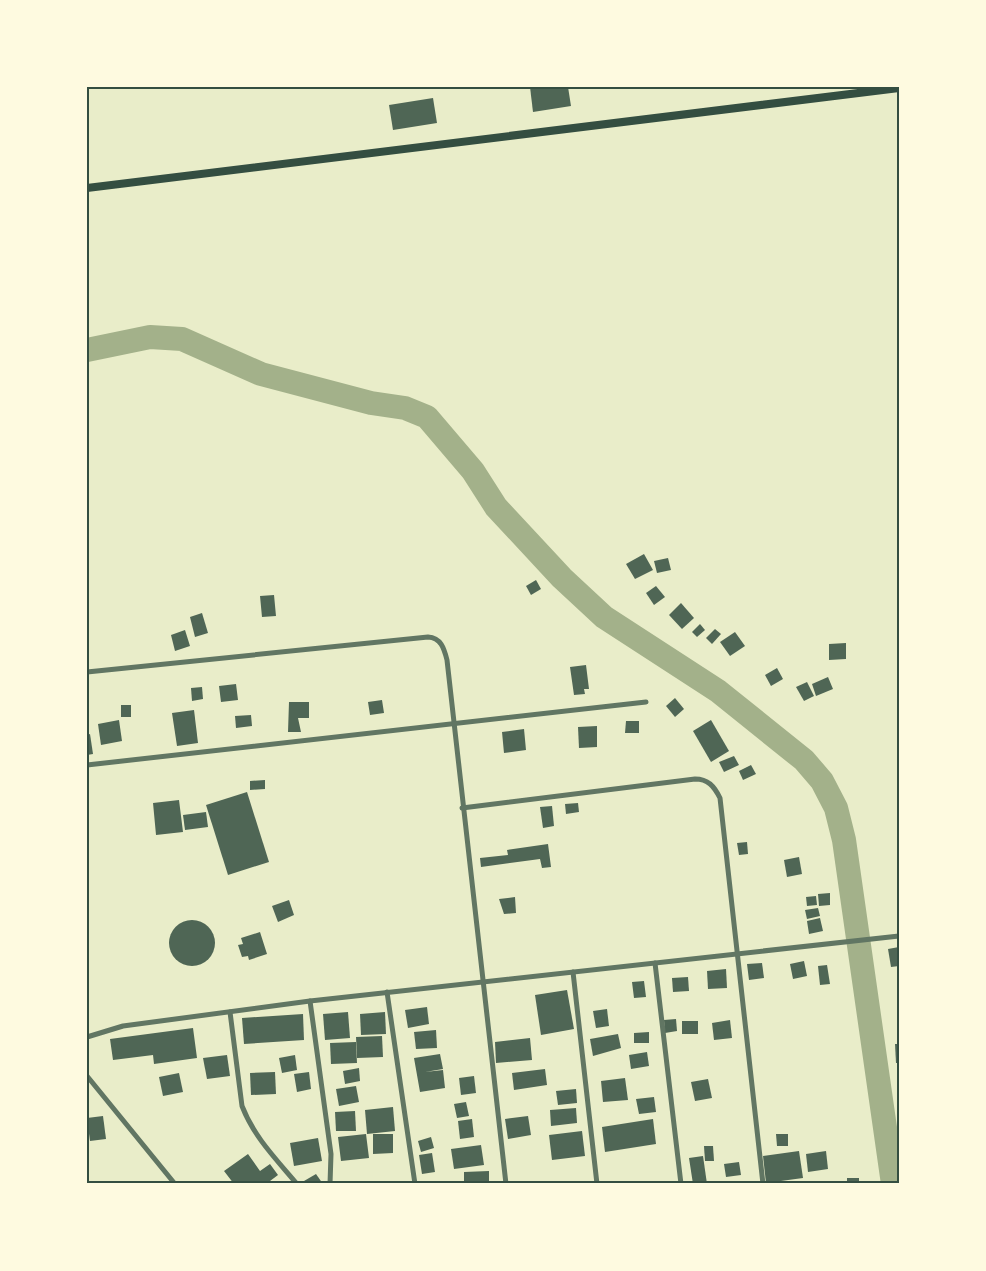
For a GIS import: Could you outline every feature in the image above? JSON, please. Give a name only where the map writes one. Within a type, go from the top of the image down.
[{"type":"main road","points":[[87,188],[899,88]]},
{"type":"street","points":[[87,672],[435,638],[441,642],[447,660],[506,1184]]},
{"type":"street","points":[[87,765],[646,702]]},
{"type":"street","points":[[462,808],[703,779],[715,788],[720,798],[735,954],[763,1184]]},
{"type":"street","points":[[87,1037],[123,1026],[310,1001],[899,936]]},
{"type":"street","points":[[655,963],[681,1184]]},
{"type":"street","points":[[573,972],[597,1184]]},
{"type":"street","points":[[387,992],[415,1184]]},
{"type":"street","points":[[310,1001],[332,1154],[330,1184]]},
{"type":"street","points":[[230,1012],[242,1106],[259,1139],[297,1184]]},
{"type":"street","points":[[87,1076],[175,1184]]},
{"type":"building","points":[[530,87],[568,87],[571,106],[533,112]]},
{"type":"building","points":[[433,98],[437,123],[393,130],[389,105]]},
{"type":"building","points":[[644,554],[653,570],[635,579],[626,564]]},
{"type":"building","points":[[668,558],[671,570],[657,573],[654,561]]},
{"type":"building","points":[[536,580],[541,589],[531,595],[526,586]]},
{"type":"building","points":[[656,586],[665,597],[654,605],[646,593]]},
{"type":"building","points":[[274,595],[276,616],[262,617],[260,596]]},
{"type":"building","points":[[681,603],[694,618],[682,629],[669,615]]},
{"type":"building","points":[[202,613],[208,633],[195,637],[190,617]]},
{"type":"building","points":[[700,624],[705,630],[697,637],[692,632]]},
{"type":"building","points":[[715,629],[721,634],[712,644],[706,638]]},
{"type":"building","points":[[185,630],[190,646],[175,651],[171,635]]},
{"type":"building","points":[[735,632],[745,646],[730,656],[720,642]]},
{"type":"building","points":[[846,643],[846,659],[829,660],[829,644]]},
{"type":"building","points":[[586,665],[589,689],[584,689],[585,694],[574,695],[570,667]]},
{"type":"building","points":[[777,668],[783,679],[771,686],[765,675]]},
{"type":"building","points":[[828,677],[833,689],[816,696],[812,684]]},
{"type":"building","points":[[807,682],[814,696],[804,701],[796,687]]},
{"type":"building","points":[[236,684],[238,700],[221,702],[219,686]]},
{"type":"building","points":[[202,687],[203,699],[192,701],[191,688]]},
{"type":"building","points":[[675,698],[684,709],[675,717],[666,706]]},
{"type":"building","points":[[382,700],[384,713],[370,715],[368,702]]},
{"type":"building","points":[[289,702],[309,702],[309,718],[298,718],[301,732],[288,732]]},
{"type":"building","points":[[121,705],[131,705],[131,717],[121,717]]},
{"type":"building","points":[[194,710],[198,743],[177,746],[172,713]]},
{"type":"building","points":[[251,715],[252,726],[236,728],[235,716]]},
{"type":"building","points":[[119,720],[122,741],[101,745],[98,724]]},
{"type":"building","points":[[711,720],[729,751],[711,762],[693,731]]},
{"type":"building","points":[[626,721],[639,721],[639,733],[625,733]]},
{"type":"building","points":[[597,726],[597,747],[579,748],[578,727]]},
{"type":"building","points":[[524,729],[526,750],[504,753],[502,732]]},
{"type":"building","points":[[90,734],[93,754],[87,755],[87,735]]},
{"type":"building","points":[[734,756],[739,765],[724,772],[719,762]]},
{"type":"building","points":[[751,765],[756,774],[743,780],[739,771]]},
{"type":"building","points":[[265,780],[265,789],[250,790],[250,781]]},
{"type":"building","points":[[247,792],[269,862],[228,875],[206,805]]},
{"type":"building","points":[[179,800],[183,832],[156,835],[153,803]]},
{"type":"building","points":[[578,803],[579,812],[566,814],[565,804]]},
{"type":"building","points":[[552,806],[554,826],[543,828],[540,807]]},
{"type":"building","points":[[206,812],[208,827],[185,830],[183,815]]},
{"type":"building","points":[[747,842],[748,854],[739,855],[737,843]]},
{"type":"building","points":[[548,844],[551,867],[542,868],[540,859],[481,867],[480,858],[508,855],[507,850]]},
{"type":"building","points":[[799,857],[802,874],[787,877],[784,860]]},
{"type":"building","points":[[830,893],[830,905],[819,906],[818,894]]},
{"type":"building","points":[[816,896],[817,905],[807,906],[806,897]]},
{"type":"building","points":[[515,897],[516,913],[504,914],[499,899]]},
{"type":"building","points":[[289,900],[294,915],[278,922],[272,906]]},
{"type":"building","points":[[818,908],[820,916],[807,919],[805,910]]},
{"type":"building","points":[[820,918],[823,931],[809,934],[807,921]]},
{"type":"building","points":[[192,920],[208,927],[215,943],[208,959],[192,966],[176,959],[169,943],[176,927]]},
{"type":"building","points":[[260,932],[267,954],[249,960],[248,956],[242,957],[238,945],[243,944],[241,938]]},
{"type":"building","points":[[899,947],[899,966],[891,967],[888,949]]},
{"type":"building","points":[[804,961],[807,976],[793,979],[790,964]]},
{"type":"building","points":[[762,963],[764,978],[749,980],[747,964]]},
{"type":"building","points":[[827,965],[830,984],[820,985],[818,966]]},
{"type":"building","points":[[726,969],[727,988],[708,989],[707,971]]},
{"type":"building","points":[[688,977],[689,991],[673,992],[672,978]]},
{"type":"building","points":[[644,981],[646,997],[634,998],[632,982]]},
{"type":"building","points":[[567,990],[574,1029],[541,1035],[535,995]]},
{"type":"building","points":[[427,1007],[429,1024],[408,1028],[405,1010]]},
{"type":"building","points":[[607,1009],[609,1026],[596,1028],[593,1011]]},
{"type":"building","points":[[348,1012],[350,1038],[325,1040],[323,1014]]},
{"type":"building","points":[[385,1012],[386,1034],[361,1035],[360,1014]]},
{"type":"building","points":[[303,1014],[304,1040],[244,1044],[242,1018]]},
{"type":"building","points":[[676,1019],[677,1031],[665,1033],[664,1020]]},
{"type":"building","points":[[730,1020],[732,1038],[714,1040],[712,1023]]},
{"type":"building","points":[[682,1021],[698,1021],[698,1034],[682,1034]]},
{"type":"building","points":[[193,1028],[197,1058],[154,1064],[153,1055],[113,1060],[110,1039]]},
{"type":"building","points":[[436,1030],[437,1048],[416,1049],[414,1032]]},
{"type":"building","points":[[649,1032],[649,1043],[634,1043],[634,1033]]},
{"type":"building","points":[[618,1034],[621,1048],[593,1056],[590,1039]]},
{"type":"building","points":[[382,1036],[383,1057],[357,1058],[356,1037]]},
{"type":"building","points":[[530,1038],[532,1060],[496,1063],[495,1042]]},
{"type":"building","points":[[356,1042],[357,1063],[331,1064],[330,1043]]},
{"type":"building","points":[[895,1044],[899,1044],[899,1063],[896,1063]]},
{"type":"building","points":[[647,1052],[649,1066],[631,1069],[629,1055]]},
{"type":"building","points":[[440,1054],[443,1069],[425,1072],[443,1070],[445,1088],[420,1092],[414,1058]]},
{"type":"building","points":[[227,1055],[230,1076],[207,1079],[203,1058]]},
{"type":"building","points":[[295,1055],[297,1070],[282,1073],[279,1058]]},
{"type":"building","points":[[359,1068],[360,1081],[345,1084],[343,1071]]},
{"type":"building","points":[[545,1069],[547,1085],[514,1090],[512,1073]]},
{"type":"building","points":[[275,1072],[276,1094],[251,1095],[250,1073]]},
{"type":"building","points":[[309,1072],[311,1089],[297,1092],[294,1074]]},
{"type":"building","points":[[179,1073],[183,1092],[163,1096],[159,1077]]},
{"type":"building","points":[[474,1076],[476,1093],[461,1095],[459,1078]]},
{"type":"building","points":[[625,1078],[628,1100],[603,1102],[601,1081]]},
{"type":"building","points":[[708,1079],[712,1098],[695,1101],[691,1082]]},
{"type":"building","points":[[356,1086],[359,1102],[339,1106],[336,1089]]},
{"type":"building","points":[[576,1089],[577,1103],[558,1105],[556,1091]]},
{"type":"building","points":[[654,1097],[656,1112],[639,1114],[636,1099]]},
{"type":"building","points":[[466,1102],[469,1116],[457,1118],[454,1104]]},
{"type":"building","points":[[393,1107],[395,1131],[367,1134],[365,1110]]},
{"type":"building","points":[[576,1108],[577,1123],[551,1126],[550,1110]]},
{"type":"building","points":[[355,1111],[356,1131],[336,1131],[335,1112]]},
{"type":"building","points":[[103,1116],[106,1139],[90,1141],[87,1118]]},
{"type":"building","points":[[528,1116],[531,1135],[508,1139],[505,1119]]},
{"type":"building","points":[[472,1119],[474,1137],[460,1139],[458,1121]]},
{"type":"building","points":[[653,1119],[656,1144],[605,1152],[602,1127]]},
{"type":"building","points":[[582,1131],[585,1156],[552,1160],[549,1135]]},
{"type":"building","points":[[366,1134],[369,1158],[341,1161],[338,1137]]},
{"type":"building","points":[[373,1134],[393,1134],[393,1153],[373,1154]]},
{"type":"building","points":[[776,1134],[788,1134],[788,1146],[777,1146]]},
{"type":"building","points":[[431,1137],[434,1148],[421,1152],[418,1141]]},
{"type":"building","points":[[318,1138],[322,1161],[294,1166],[290,1143]]},
{"type":"building","points":[[481,1145],[484,1165],[454,1169],[451,1149]]},
{"type":"building","points":[[704,1146],[713,1146],[714,1161],[705,1161]]},
{"type":"building","points":[[799,1151],[803,1178],[766,1183],[763,1156]]},
{"type":"building","points":[[826,1151],[828,1169],[808,1172],[806,1154]]},
{"type":"building","points":[[432,1153],[435,1172],[422,1174],[419,1155]]},
{"type":"building","points":[[248,1154],[260,1171],[270,1164],[278,1175],[266,1184],[234,1184],[224,1171]]},
{"type":"building","points":[[703,1156],[707,1184],[693,1184],[689,1158]]},
{"type":"building","points":[[739,1162],[741,1175],[726,1177],[724,1164]]},
{"type":"building","points":[[489,1171],[489,1184],[464,1184],[464,1172]]},
{"type":"building","points":[[316,1174],[323,1184],[305,1184],[304,1181]]},
{"type":"building","points":[[847,1178],[859,1178],[859,1184],[847,1184]]},
{"type":"waterway","points":[[87,350],[150,337],[182,339],[261,374],[371,403],[405,408],[427,417],[473,471],[496,507],[562,578],[604,617],[718,691],[804,760],[822,781],[836,808],[844,840],[893,1184]]}]
